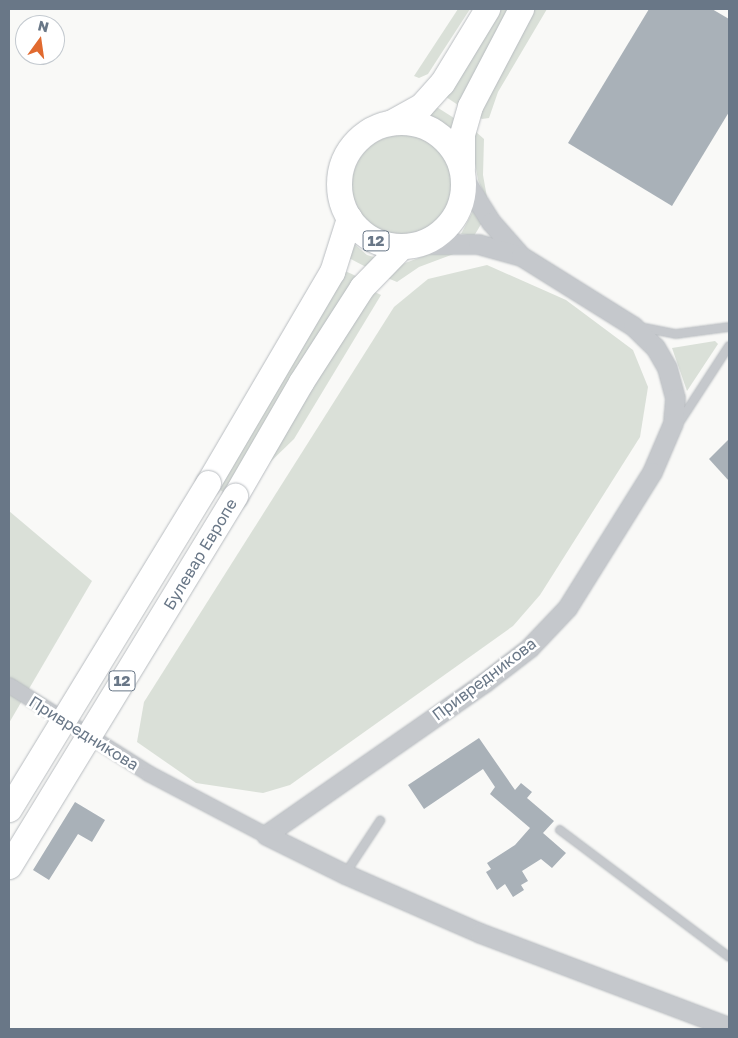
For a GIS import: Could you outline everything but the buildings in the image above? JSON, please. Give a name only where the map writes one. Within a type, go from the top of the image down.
[{"type":"main road","name":"12","points":[[425,244],[400,248],[371,238],[349,218],[340,199],[339,178],[344,158],[361,137],[372,129],[392,122],[421,106],[442,83],[487,9]]},
{"type":"main road","points":[[425,244],[453,220],[462,200],[462,134],[470,106],[521,9]]},
{"type":"main road","name":"12","points":[[392,122],[410,122],[428,127],[454,151],[463,173]]},
{"type":"main road","name":"Булевар Европе","points":[[9,809],[208,482],[332,272],[349,218]]},
{"type":"main road","name":"Булевар Европе","points":[[9,866],[236,496],[301,382],[362,288],[400,248]]},
{"type":"street","points":[[463,173],[491,222],[521,256]]},
{"type":"street","points":[[425,244],[478,244],[521,256],[633,326],[655,347],[667,368],[675,398],[673,422],[665,446]]},
{"type":"street","name":"Привредникова","points":[[266,835],[485,682],[529,648],[567,608],[665,446]]},
{"type":"street","name":"Привредникова","points":[[9,685],[148,773],[345,874],[480,933],[729,1027]]},
{"type":"lane","points":[[633,326],[676,334],[729,327]]},
{"type":"lane","name":"Привредникова","points":[[665,446],[729,346]]},
{"type":"lane","points":[[345,874],[380,821]]},
{"type":"lane","points":[[560,830],[729,957]]},
{"type":"shaded area","points":[[458,9],[470,9],[428,74],[419,78],[414,76]]},
{"type":"shaded area","points":[[493,9],[511,9],[458,105],[446,97],[456,84]]},
{"type":"shaded area","points":[[534,9],[547,9],[498,92],[489,118],[482,119],[479,117],[493,75]]},
{"type":"shaded area","points":[[435,106],[454,118],[452,129],[426,113]]},
{"type":"shaded area","points":[[475,131],[484,139],[483,175],[488,203],[478,180],[473,152]]},
{"type":"shaded area","points":[[402,135],[412,136],[430,143],[444,157],[451,175],[451,195],[444,213],[430,227],[412,234],[402,235],[392,234],[374,227],[360,213],[353,195],[352,185],[353,175],[360,157],[374,143],[392,136]]},
{"type":"shaded area","points":[[474,209],[483,221],[474,236],[461,234]]},
{"type":"shaded area","points":[[351,241],[367,255],[377,258],[366,267],[347,257]]},
{"type":"shaded area","points":[[438,251],[459,252],[419,267],[397,282],[385,277],[405,263]]},
{"type":"shaded area","points":[[487,265],[566,300],[633,350],[648,387],[640,437],[540,595],[513,626],[290,785],[263,793],[196,783],[137,742],[144,702],[394,307],[428,279]]},
{"type":"shaded area","points":[[343,270],[356,276],[225,493],[215,487]]},
{"type":"shaded area","points":[[373,291],[381,295],[294,439],[263,469]]},
{"type":"shaded area","points":[[715,341],[718,344],[687,391],[672,348]]},
{"type":"shaded area","points":[[9,511],[92,581],[9,723]]}]
